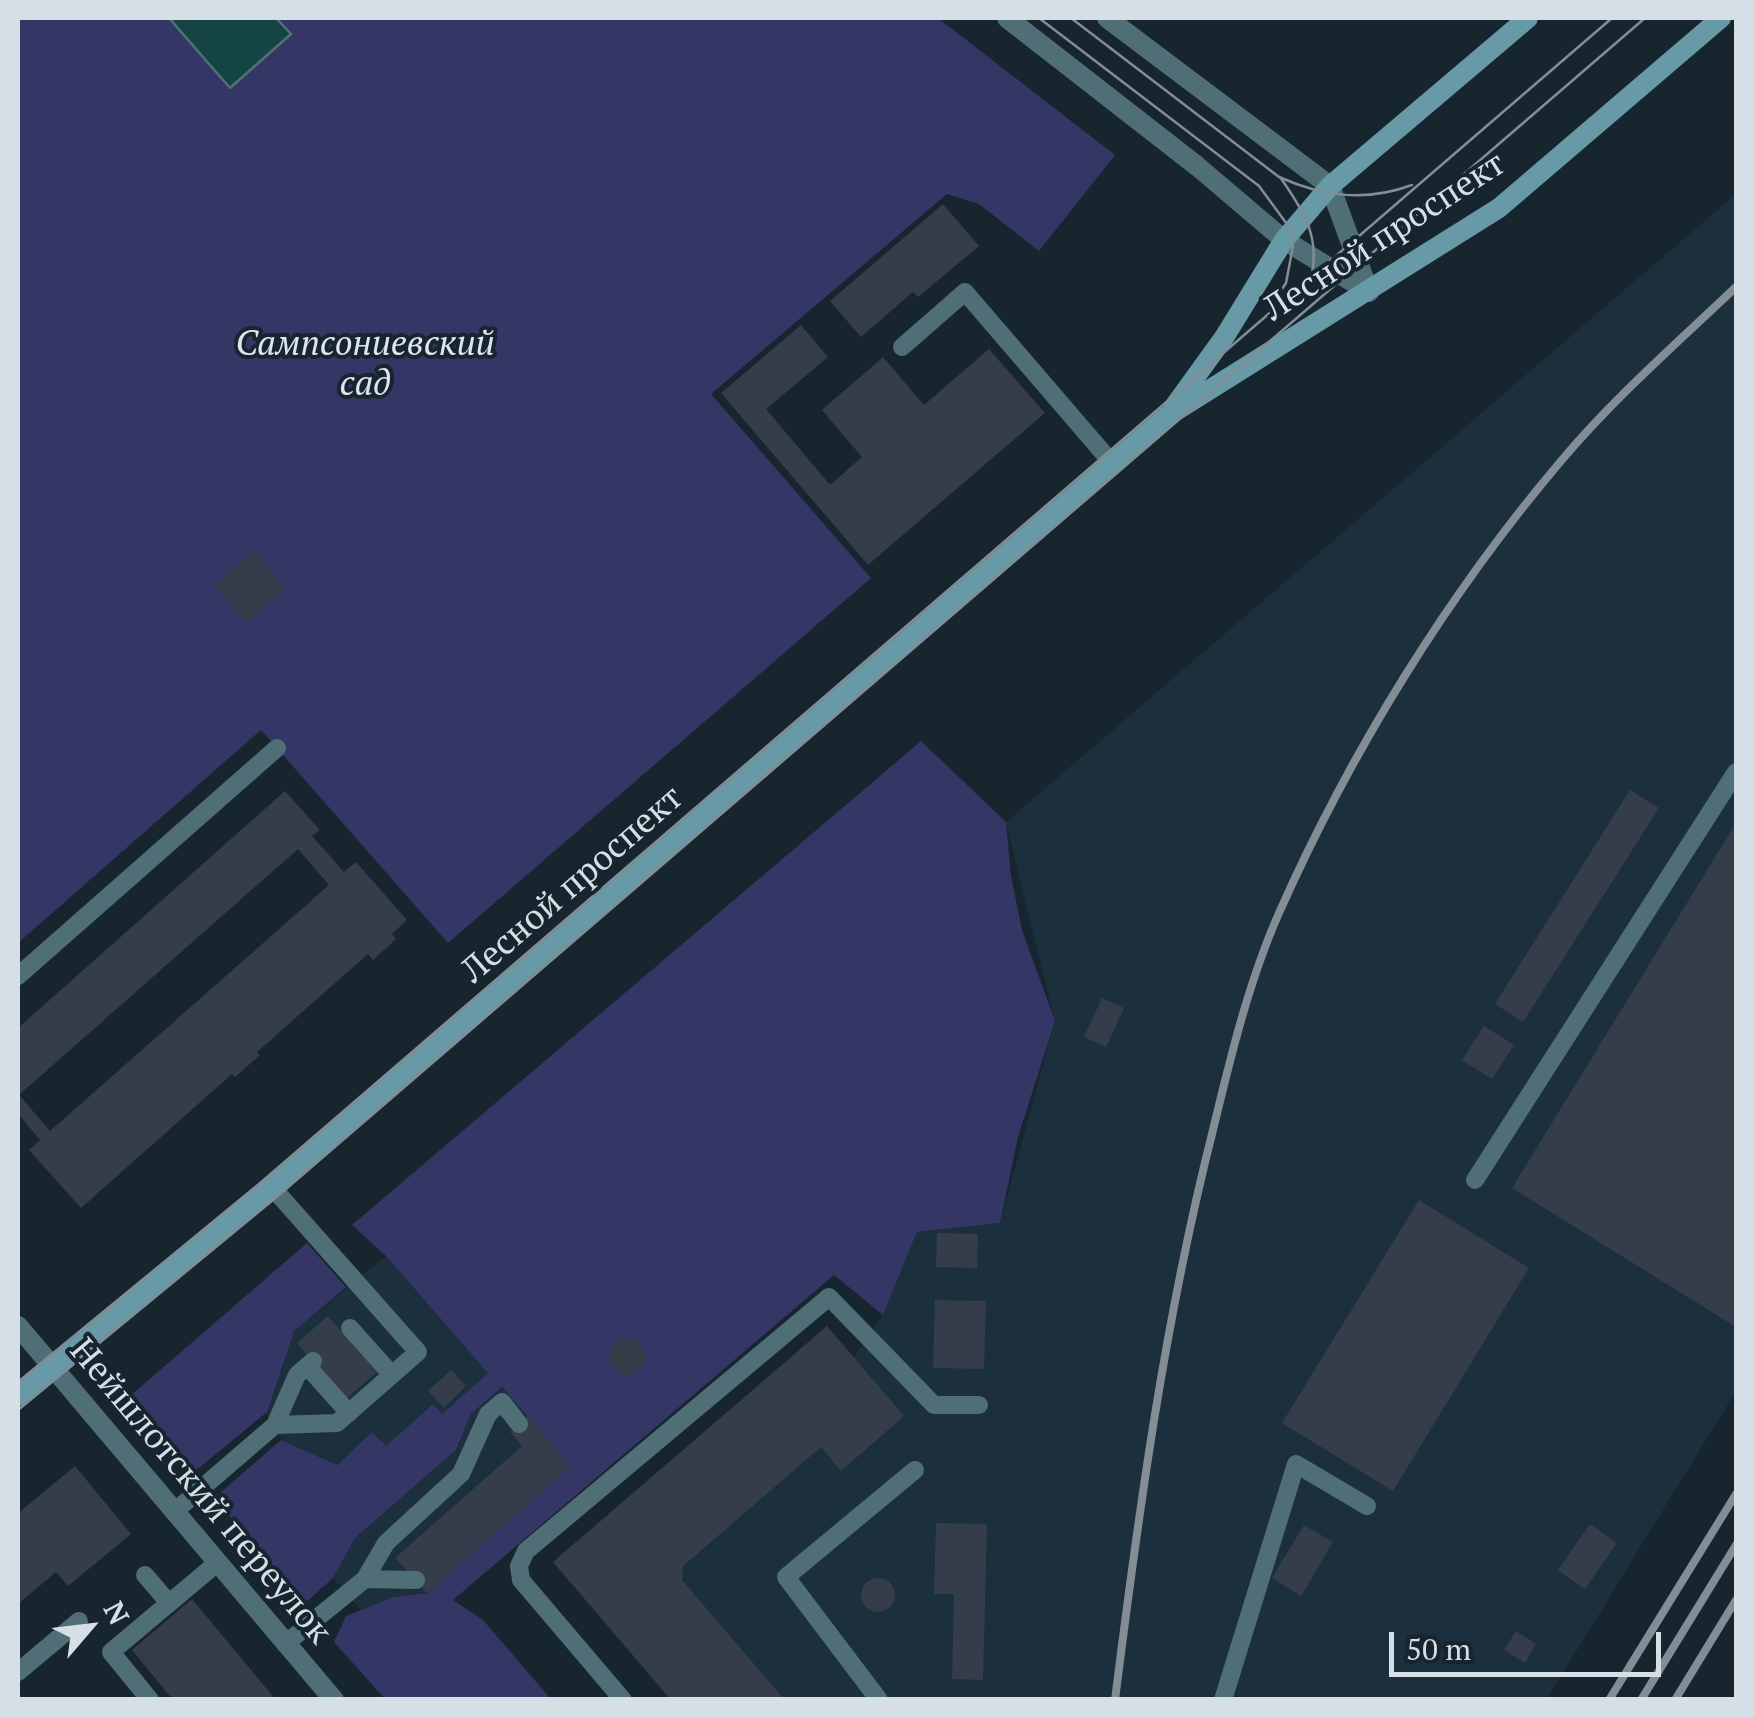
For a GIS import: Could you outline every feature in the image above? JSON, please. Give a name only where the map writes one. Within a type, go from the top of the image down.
[{"type":"main road","name":"Лесной проспект","points":[[1166,418],[1225,336],[1284,240],[1330,186],[1528,18]]},
{"type":"main road","name":"Лесной проспект","points":[[18,1396],[272,1187],[1166,418],[1499,208],[1720,18]]},
{"type":"street","points":[[1007,18],[1197,166],[1284,240],[1370,292]]},
{"type":"street","points":[[1107,18],[1330,186],[1370,292]]},
{"type":"street","name":"Нейшлотский переулок","points":[[18,1326],[334,1700]]},
{"type":"lane","points":[[902,346],[965,292],[1112,462]]},
{"type":"lane","points":[[18,976],[277,748]]},
{"type":"lane","points":[[1475,1180],[1736,772]]},
{"type":"lane","points":[[272,1187],[418,1352],[337,1423],[275,1425]]},
{"type":"lane","points":[[622,1700],[521,1580],[519,1566],[526,1551],[814,1309],[829,1297],[934,1405],[979,1405]]},
{"type":"lane","points":[[376,1305],[347,1331],[392,1375]]},
{"type":"lane","points":[[174,1512],[275,1425],[297,1374],[310,1363],[349,1413]]},
{"type":"lane","points":[[285,1644],[365,1578],[386,1542],[461,1474],[488,1414],[502,1402],[519,1424]]},
{"type":"lane","points":[[1223,1700],[1296,1464],[1367,1506]]},
{"type":"lane","points":[[879,1700],[786,1576],[914,1470]]},
{"type":"lane","points":[[150,1700],[111,1652],[217,1563]]},
{"type":"lane","points":[[145,1575],[169,1604]]},
{"type":"lane","points":[[365,1578],[416,1580]]},
{"type":"lane","points":[[18,1672],[79,1620]]},
{"type":"shaded area","points":[[169,18],[276,18],[291,34],[230,88]]},
{"type":"shaded area","points":[[1736,194],[1736,1391],[1547,1699],[671,1699],[553,1562],[827,1326],[854,1357],[883,1315],[917,1232],[1000,1223],[1055,1021],[1006,822]]},
{"type":"shaded area","points":[[386,1256],[489,1373],[442,1414],[433,1405],[385,1447],[372,1433],[336,1465],[281,1440],[267,1412],[294,1330]]},
{"type":"shaded area","points":[[503,1387],[571,1466],[427,1593],[394,1597],[361,1610],[333,1578],[355,1538],[456,1450],[471,1414]]},
{"type":"green space","name":"Сампсониевский сад","points":[[18,18],[938,18],[1115,155],[1039,251],[979,204],[947,194],[711,394],[871,578],[448,943],[261,730],[18,943]]},
{"type":"green space","points":[[921,741],[1006,822],[1022,930],[1055,1021],[1018,1137],[1000,1223],[917,1232],[883,1315],[834,1275],[453,1600],[483,1620],[551,1699],[385,1699],[334,1642],[346,1616],[394,1597],[427,1593],[571,1466],[502,1387],[471,1414],[456,1450],[355,1538],[333,1578],[305,1603],[214,1498],[281,1440],[337,1465],[372,1432],[386,1446],[433,1404],[442,1414],[488,1373],[386,1256],[352,1225]]},
{"type":"green space","points":[[307,1243],[346,1287],[294,1331],[267,1412],[194,1472],[130,1396]]},
{"type":"building","points":[[943,204],[979,246],[918,297],[913,292],[861,337],[830,301]]},
{"type":"building","points":[[801,325],[828,357],[766,409],[830,485],[862,457],[822,410],[883,357],[924,405],[989,349],[1045,413],[868,565],[721,393]]},
{"type":"building","points":[[254,551],[286,589],[246,622],[214,585]]},
{"type":"building","points":[[1630,790],[1659,808],[1523,1022],[1495,1004]]},
{"type":"building","points":[[285,791],[320,830],[312,836],[344,872],[356,862],[407,920],[392,934],[396,939],[373,960],[368,954],[257,1052],[260,1055],[235,1077],[232,1074],[81,1208],[29,1150],[40,1140],[18,1114],[18,1028]],"holes":[[[298,849],[329,885],[50,1131],[19,1095]]]},
{"type":"building","points":[[1736,823],[1736,1327],[1512,1188]]},
{"type":"building","points":[[1102,998],[1124,1008],[1106,1047],[1084,1037]]},
{"type":"building","points":[[1484,1026],[1514,1045],[1492,1079],[1462,1060]]},
{"type":"building","points":[[1419,1200],[1529,1268],[1393,1491],[1282,1423]]},
{"type":"building","points":[[937,1233],[978,1234],[977,1268],[936,1267]]},
{"type":"building","points":[[935,1300],[986,1301],[984,1369],[933,1368]]},
{"type":"building","points":[[328,1316],[377,1372],[346,1399],[297,1343]]},
{"type":"building","points":[[827,1326],[904,1416],[841,1471],[821,1447],[683,1566],[682,1580],[785,1700],[671,1700],[553,1562]]},
{"type":"building","points":[[627,1339],[639,1345],[645,1357],[639,1369],[627,1375],[615,1369],[609,1357],[615,1345]]},
{"type":"building","points":[[451,1370],[466,1386],[444,1408],[428,1391]]},
{"type":"building","points":[[528,1416],[571,1466],[427,1593],[395,1558],[522,1446],[510,1432]]},
{"type":"building","points":[[75,1466],[131,1534],[68,1586],[56,1572],[18,1604],[18,1513]]},
{"type":"building","points":[[936,1523],[987,1524],[983,1680],[952,1679],[954,1594],[934,1594]]},
{"type":"building","points":[[1590,1524],[1617,1543],[1585,1589],[1558,1570]]},
{"type":"building","points":[[1304,1525],[1333,1542],[1301,1596],[1272,1578]]},
{"type":"building","points":[[878,1578],[890,1583],[895,1595],[890,1607],[878,1612],[866,1607],[861,1595],[866,1583]]},
{"type":"building","points":[[192,1599],[276,1700],[173,1700],[132,1650]]},
{"type":"building","points":[[1516,1631],[1536,1644],[1525,1663],[1504,1650]]},
{"type":"tram line","points":[[1039,18],[1259,186],[1292,231],[1286,283],[1273,303]]},
{"type":"tram line","points":[[1071,18],[1279,177],[1345,195],[1378,194],[1412,185]]},
{"type":"tram line","points":[[18,1382],[259,1184],[1612,18]]},
{"type":"tram line","points":[[18,1410],[279,1195],[1645,18]]},
{"type":"tram line","points":[[1280,177],[1312,239],[1310,282]]},
{"type":"railway","points":[[1115,1700],[1144,1486],[1180,1274],[1233,1050],[1279,913],[1370,735],[1479,565],[1581,438],[1736,287]]},
{"type":"railway","points":[[1609,1700],[1736,1494]]},
{"type":"railway","points":[[1641,1700],[1736,1545]]},
{"type":"railway","points":[[1675,1700],[1736,1600]]}]
